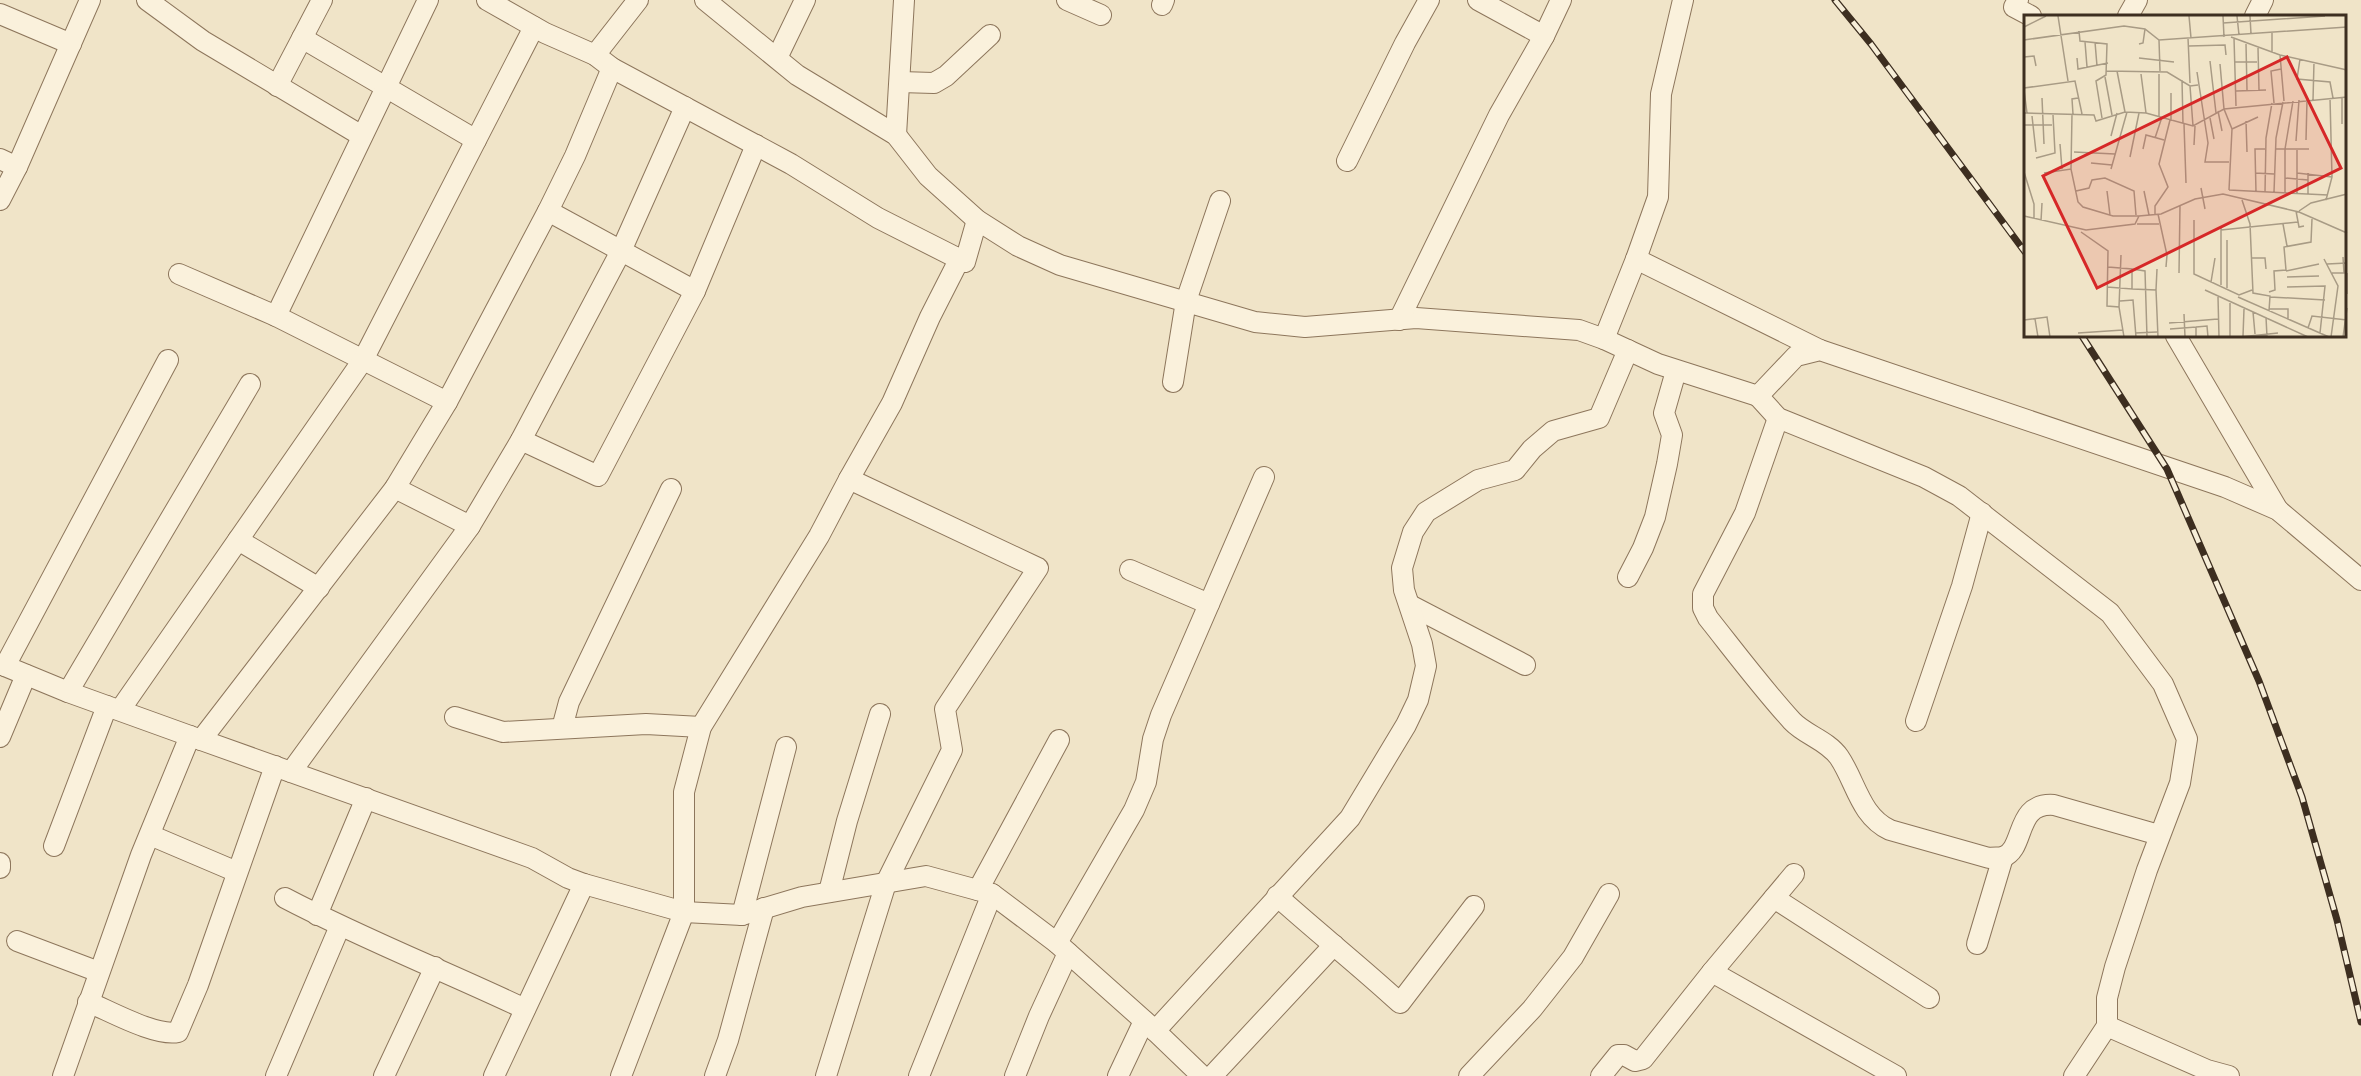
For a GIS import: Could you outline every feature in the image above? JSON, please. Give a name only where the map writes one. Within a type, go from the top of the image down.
[{"type":"street","points":[[0,200],[8,163],[71,44],[90,0]]},
{"type":"street","points":[[147,0],[204,41],[362,136]]},
{"type":"street","points":[[277,86],[322,0]]},
{"type":"street","points":[[276,316],[428,0]]},
{"type":"street","points":[[487,0],[534,27],[595,55],[612,68],[791,164],[878,218],[959,260],[965,262],[977,220]]},
{"type":"street","points":[[595,55],[638,0]]},
{"type":"street","points":[[705,0],[797,75],[896,135],[928,176],[977,220],[1018,246],[1060,264],[1256,322],[1305,327],[1416,318],[1579,330],[1676,370],[1758,396],[1778,418],[1924,477],[1959,496],[1983,513],[2110,613],[2163,684],[2187,739],[2180,783],[2159,835],[2115,967],[2107,998],[2107,1026],[2074,1076]]},
{"type":"street","points":[[777,58],[805,0]]},
{"type":"street","points":[[896,135],[904,0]]},
{"type":"street","points":[[1067,0],[1101,15]]},
{"type":"street","points":[[1347,161],[1405,43],[1429,0]]},
{"type":"street","points":[[1478,0],[1544,36]]},
{"type":"street","points":[[1399,320],[1499,115],[1544,36],[1561,0]]},
{"type":"street","points":[[1604,339],[1658,197],[1661,94],[1683,0]]},
{"type":"street","points":[[2129,15],[2137,0]]},
{"type":"street","points":[[2256,15],[2263,0]]},
{"type":"street","points":[[0,14],[71,44]]},
{"type":"street","points":[[54,846],[113,708],[238,540],[363,360],[534,27]]},
{"type":"street","points":[[900,82],[934,83],[946,76],[990,35]]},
{"type":"street","points":[[302,38],[476,140]]},
{"type":"street","points":[[63,1076],[150,835],[195,738],[319,588],[396,488],[447,402],[548,211],[575,156],[612,68]]},
{"type":"street","points":[[88,1002],[154,1029],[171,1034],[178,1032],[198,985],[237,872],[283,769],[470,526],[521,440],[621,251],[685,106]]},
{"type":"street","points":[[521,440],[598,476],[695,291],[756,145]]},
{"type":"street","points":[[1173,382],[1186,301],[1220,201]]},
{"type":"street","points":[[548,211],[695,291]]},
{"type":"street","points":[[1636,259],[1820,350],[2225,487],[2278,510],[2361,580]]},
{"type":"street","points":[[621,1076],[684,912],[684,792],[701,727],[819,536],[892,403],[930,317],[959,260]]},
{"type":"street","points":[[179,274],[276,316],[447,402]]},
{"type":"street","points":[[2177,338],[2278,510]]},
{"type":"street","points":[[1118,1076],[1149,1026],[1350,818],[1406,725],[1418,700],[1426,666],[1422,644],[1404,590],[1402,568],[1413,532],[1426,512],[1478,480],[1515,470],[1532,449],[1553,431],[1599,418],[1628,350]]},
{"type":"street","points":[[1758,396],[1796,356],[1820,350]]},
{"type":"street","points":[[168,360],[2,665],[68,692],[532,858],[584,884],[684,912],[742,915],[802,897],[926,876],[985,892],[1062,948],[1202,1076]]},
{"type":"street","points":[[1628,577],[1655,517],[1672,435],[1664,413],[1676,370]]},
{"type":"street","points":[[68,692],[250,384]]},
{"type":"street","points":[[1778,418],[1745,513],[1703,594],[1703,608],[1708,618],[1793,722],[1838,756],[1869,814],[1878,824],[1890,830],[1989,858],[2003,857],[2011,851],[2032,809],[2043,804],[2054,805],[2159,835]]},
{"type":"street","points":[[1015,1076],[1039,1016],[1062,948],[1134,810],[1146,782],[1153,739],[1161,715],[1264,477]]},
{"type":"street","points":[[826,1076],[886,883],[952,750],[945,709],[1038,568],[849,479]]},
{"type":"street","points":[[396,488],[470,526]]},
{"type":"street","points":[[562,729],[569,702],[671,489]]},
{"type":"street","points":[[1916,721],[1962,586],[1983,513]]},
{"type":"street","points":[[238,540],[319,588]]},
{"type":"street","points":[[1130,570],[1209,604]]},
{"type":"street","points":[[1410,605],[1525,665]]},
{"type":"street","points":[[0,737],[26,675]]},
{"type":"street","points":[[829,892],[847,821],[880,714]]},
{"type":"street","points":[[454,717],[502,732],[646,724],[701,727]]},
{"type":"street","points":[[919,1076],[985,892],[1059,740]]},
{"type":"street","points":[[742,915],[786,747]]},
{"type":"street","points":[[317,915],[366,798]]},
{"type":"street","points":[[150,835],[237,872]]},
{"type":"street","points":[[1977,944],[2003,857]]},
{"type":"street","points":[[0,863],[0,868]]},
{"type":"street","points":[[1601,1076],[1618,1055],[1624,1055],[1635,1061],[1643,1059],[1794,874]]},
{"type":"street","points":[[494,1076],[584,884]]},
{"type":"street","points":[[1469,1076],[1532,1009],[1573,957],[1609,894]]},
{"type":"street","points":[[1277,896],[1400,1003],[1474,906]]},
{"type":"street","points":[[285,898],[340,926],[525,1009]]},
{"type":"street","points":[[1774,898],[1929,998]]},
{"type":"street","points":[[715,1076],[728,1040],[764,908]]},
{"type":"street","points":[[276,1076],[291,1046],[340,926]]},
{"type":"street","points":[[16,941],[99,972]]},
{"type":"street","points":[[1212,1076],[1334,945]]},
{"type":"street","points":[[384,1076],[435,967]]},
{"type":"street","points":[[1712,972],[1896,1076]]},
{"type":"street","points":[[2107,1026],[2180,1068],[2207,1070],[2229,1076]]},
{"type":"railway","points":[[1835,0],[1871,44],[2024,251]]},
{"type":"railway","points":[[2083,338],[2167,469],[2259,681],[2302,797],[2337,920],[2361,1022]]}]
